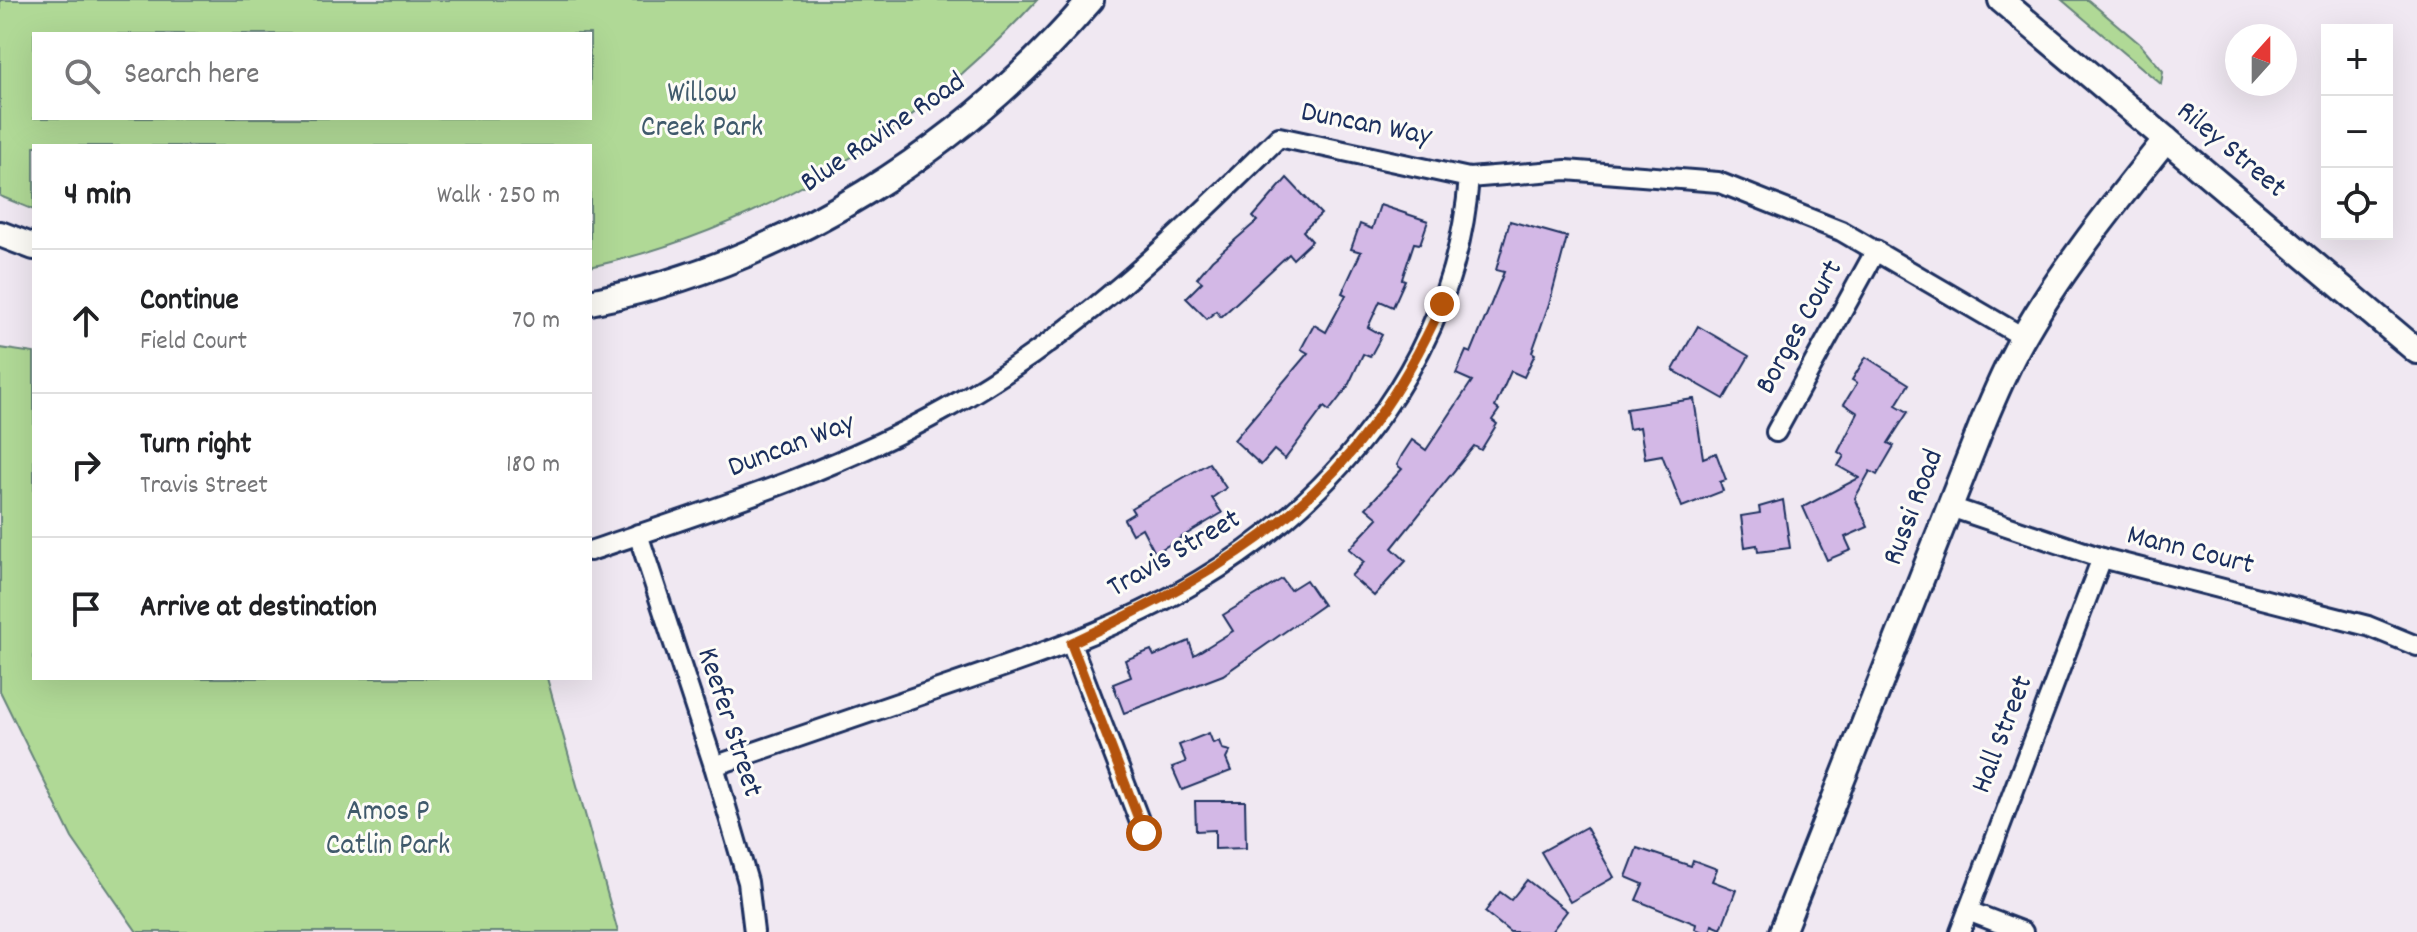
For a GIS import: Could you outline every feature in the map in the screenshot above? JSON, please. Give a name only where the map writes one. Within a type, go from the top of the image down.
[{"type":"main road","name":"Blue Ravine Road","points":[[592,302],[638,291],[728,259],[864,194],[980,112],[1041,55],[1091,0]]},
{"type":"main road","name":"Riley Street","points":[[2001,0],[2417,351]]},
{"type":"main road","name":"Russi Road","points":[[1782,932],[1982,425],[2023,337],[2115,204],[2166,139]]},
{"type":"main road","points":[[0,234],[32,246]]},
{"type":"street","name":"Duncan Way","points":[[638,534],[805,475],[876,445],[945,410],[1012,370],[1139,272],[1279,137],[1469,178],[1566,170],[1718,182],[1805,214],[1876,250],[2023,337]]},
{"type":"street","name":"Travis Street","points":[[714,766],[1071,643],[1172,595],[1243,552],[1283,521],[1362,442],[1392,402],[1442,304],[1458,252],[1469,178]]},
{"type":"street","name":"Borges Court","points":[[1776,432],[1876,250]]},
{"type":"street","name":"Mann Court","points":[[1950,507],[2102,558],[2368,626],[2417,646]]},
{"type":"street","points":[[592,550],[638,534]]},
{"type":"street","name":"Keefer Street","points":[[638,534],[714,766],[748,882],[754,932]]},
{"type":"street","name":"Hall Street","points":[[1960,932],[2102,558]]},
{"type":"street","points":[[1071,643],[1144,833]]},
{"type":"street","points":[[1968,911],[2023,932]]},
{"type":"green space","name":"Willow Creek Park","points":[[0,0],[1037,0],[941,92],[889,132],[834,168],[777,200],[717,227],[655,250],[592,266],[592,144],[32,144],[32,209],[0,196]]},
{"type":"green space","points":[[2062,0],[2088,0],[2140,44],[2163,71],[2161,84]]},
{"type":"green space","name":"Amos P Catlin Park","points":[[0,348],[32,353],[32,680],[548,680],[618,932],[137,932],[72,838],[0,691]]},
{"type":"building","points":[[1287,178],[1321,214],[1303,231],[1312,241],[1293,259],[1289,254],[1221,317],[1216,311],[1207,319],[1186,298],[1202,282],[1197,278],[1212,260],[1257,221],[1253,217]]},
{"type":"building","points":[[1380,205],[1428,221],[1420,244],[1414,243],[1402,279],[1405,280],[1393,307],[1380,301],[1368,327],[1382,335],[1370,357],[1363,354],[1347,388],[1329,411],[1324,407],[1285,459],[1274,450],[1261,465],[1234,440],[1308,353],[1301,349],[1314,325],[1326,332],[1346,295],[1342,293],[1361,252],[1351,249],[1360,224],[1372,229]]},
{"type":"building","points":[[1510,221],[1567,237],[1532,352],[1535,354],[1524,377],[1511,371],[1495,407],[1499,410],[1492,420],[1497,424],[1481,450],[1474,446],[1392,548],[1406,561],[1374,596],[1351,576],[1364,562],[1349,549],[1378,518],[1366,508],[1402,469],[1397,465],[1412,440],[1426,450],[1472,381],[1456,374],[1466,351],[1471,353],[1504,272],[1496,270]]},
{"type":"building","points":[[1698,326],[1749,356],[1724,399],[1673,370]]},
{"type":"building","points":[[1866,357],[1909,384],[1896,405],[1908,412],[1888,443],[1894,446],[1877,475],[1870,471],[1855,498],[1868,527],[1845,537],[1851,550],[1827,560],[1803,507],[1859,478],[1838,466],[1844,456],[1838,452],[1858,413],[1844,404],[1857,383],[1852,380]]},
{"type":"building","points":[[1694,399],[1703,458],[1716,453],[1726,480],[1720,482],[1723,491],[1682,507],[1662,455],[1645,458],[1640,427],[1629,429],[1626,409]]},
{"type":"building","points":[[1209,463],[1226,488],[1212,498],[1222,513],[1155,553],[1142,528],[1132,534],[1124,519],[1134,513],[1131,508]]},
{"type":"building","points":[[1783,500],[1790,548],[1758,552],[1757,545],[1745,547],[1741,516],[1760,513],[1759,507]]},
{"type":"building","points":[[1282,579],[1290,590],[1306,580],[1323,605],[1223,675],[1124,713],[1113,684],[1131,677],[1125,660],[1151,650],[1154,656],[1189,641],[1194,655],[1233,631],[1223,615]]},
{"type":"building","points":[[1209,733],[1213,743],[1219,741],[1222,749],[1230,751],[1226,759],[1231,771],[1182,790],[1172,767],[1186,762],[1179,745]]},
{"type":"building","points":[[1195,801],[1245,801],[1246,848],[1215,849],[1215,830],[1196,831]]},
{"type":"building","points":[[1586,827],[1614,877],[1570,902],[1541,852]]},
{"type":"building","points":[[1637,848],[1691,866],[1693,860],[1717,869],[1712,881],[1736,890],[1721,929],[1712,925],[1710,932],[1703,932],[1695,929],[1696,924],[1636,900],[1643,884],[1626,877]]},
{"type":"building","points":[[1527,880],[1567,911],[1551,932],[1510,932],[1485,912],[1500,892],[1511,900]]},
{"type":"route","points":[[1144,833],[1071,643],[1199,580],[1283,521],[1362,442],[1392,402],[1422,349],[1442,304]]}]
